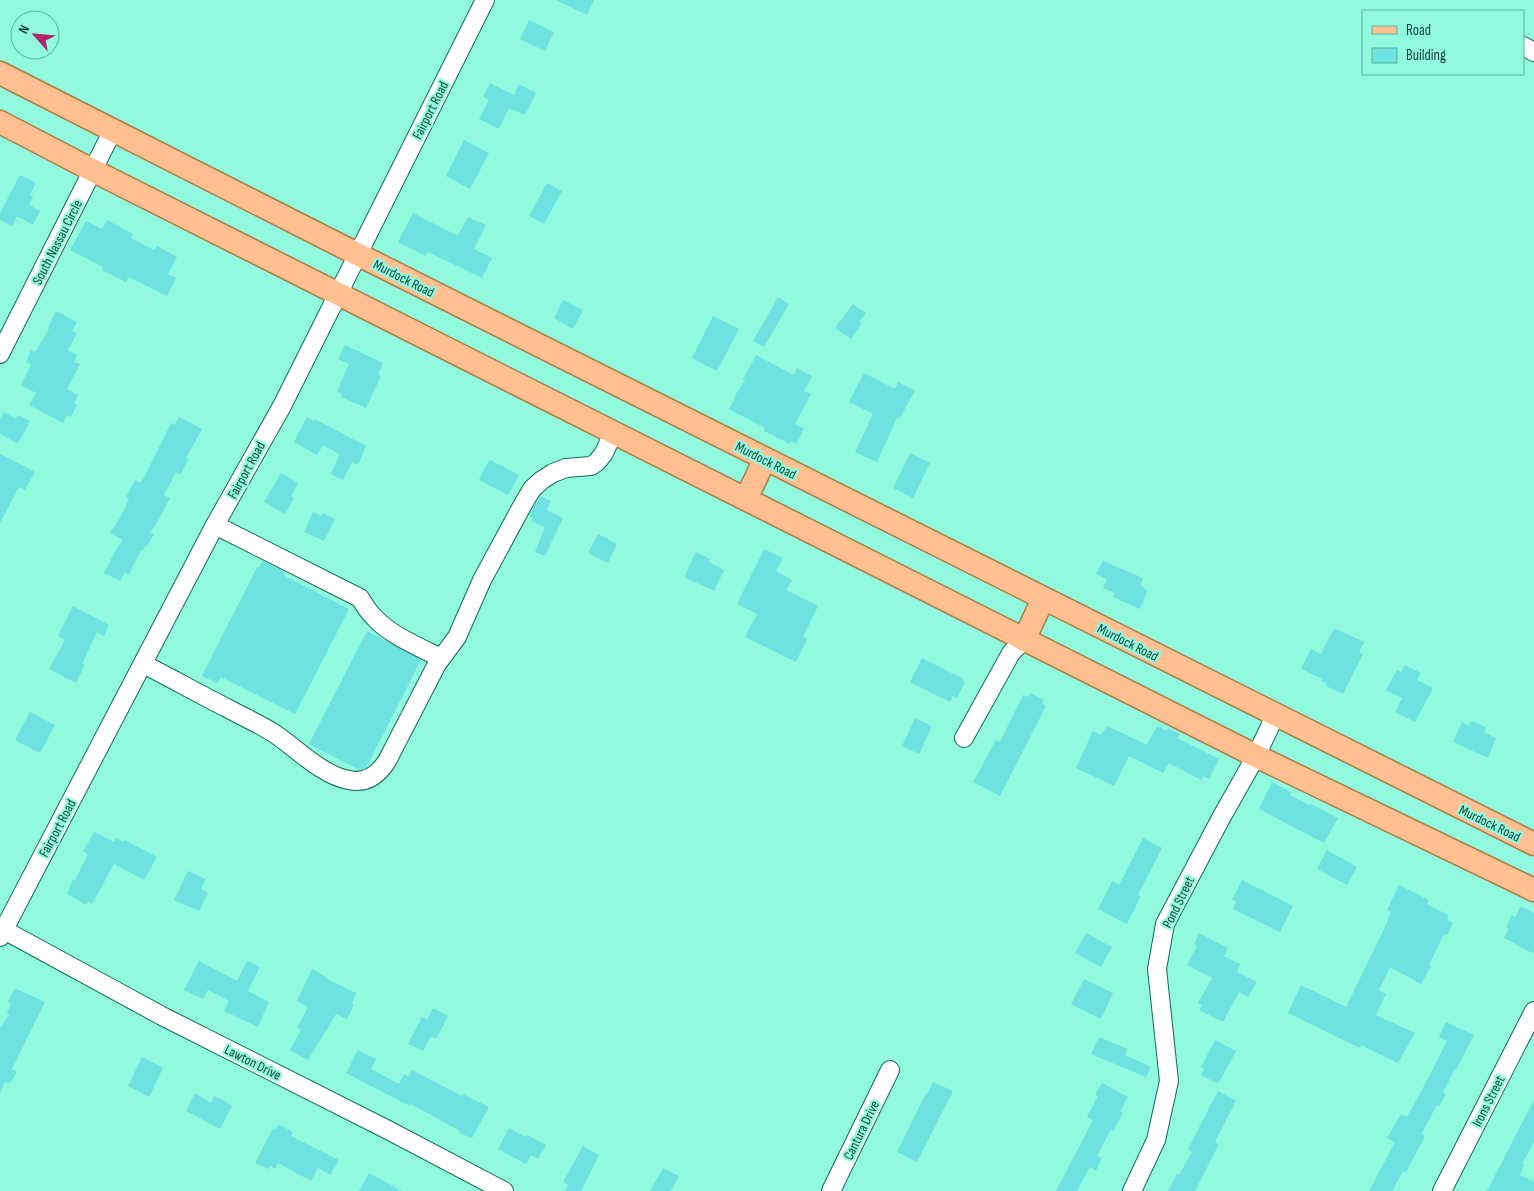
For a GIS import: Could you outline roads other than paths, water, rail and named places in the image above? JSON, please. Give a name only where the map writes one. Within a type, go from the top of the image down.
[{"type":"main road","name":"Murdock Road","points":[[0,73],[1275,716],[1534,844]]},
{"type":"main road","points":[[0,122],[1024,640],[1256,756],[1534,890]]},
{"type":"main road","points":[[746,499],[765,459]]},
{"type":"main road","points":[[1024,640],[1043,599]]},
{"type":"street","name":"Fairport Road","points":[[2,933],[215,525],[282,406],[485,0]]},
{"type":"street","name":"South Nassau Circle","points":[[0,354],[114,130]]},
{"type":"street","points":[[143,664],[274,733],[303,756],[332,774],[342,779],[366,780],[375,774],[387,761],[441,658],[457,637],[482,580],[532,489],[553,473],[566,468],[591,466],[597,462],[614,433]]},
{"type":"street","points":[[215,525],[360,598],[374,618],[382,624],[441,658]]},
{"type":"street","points":[[964,738],[1011,652],[1024,640]]},
{"type":"street","name":"Pond Street","points":[[1132,1191],[1156,1140],[1169,1081],[1157,969],[1165,924],[1256,756],[1275,716]]},
{"type":"street","name":"Lawton Drive","points":[[2,933],[504,1191]]},
{"type":"street","name":"Irons Street","points":[[1442,1191],[1534,1011]]},
{"type":"street","name":"Cantura Drive","points":[[831,1191],[890,1070]]}]
